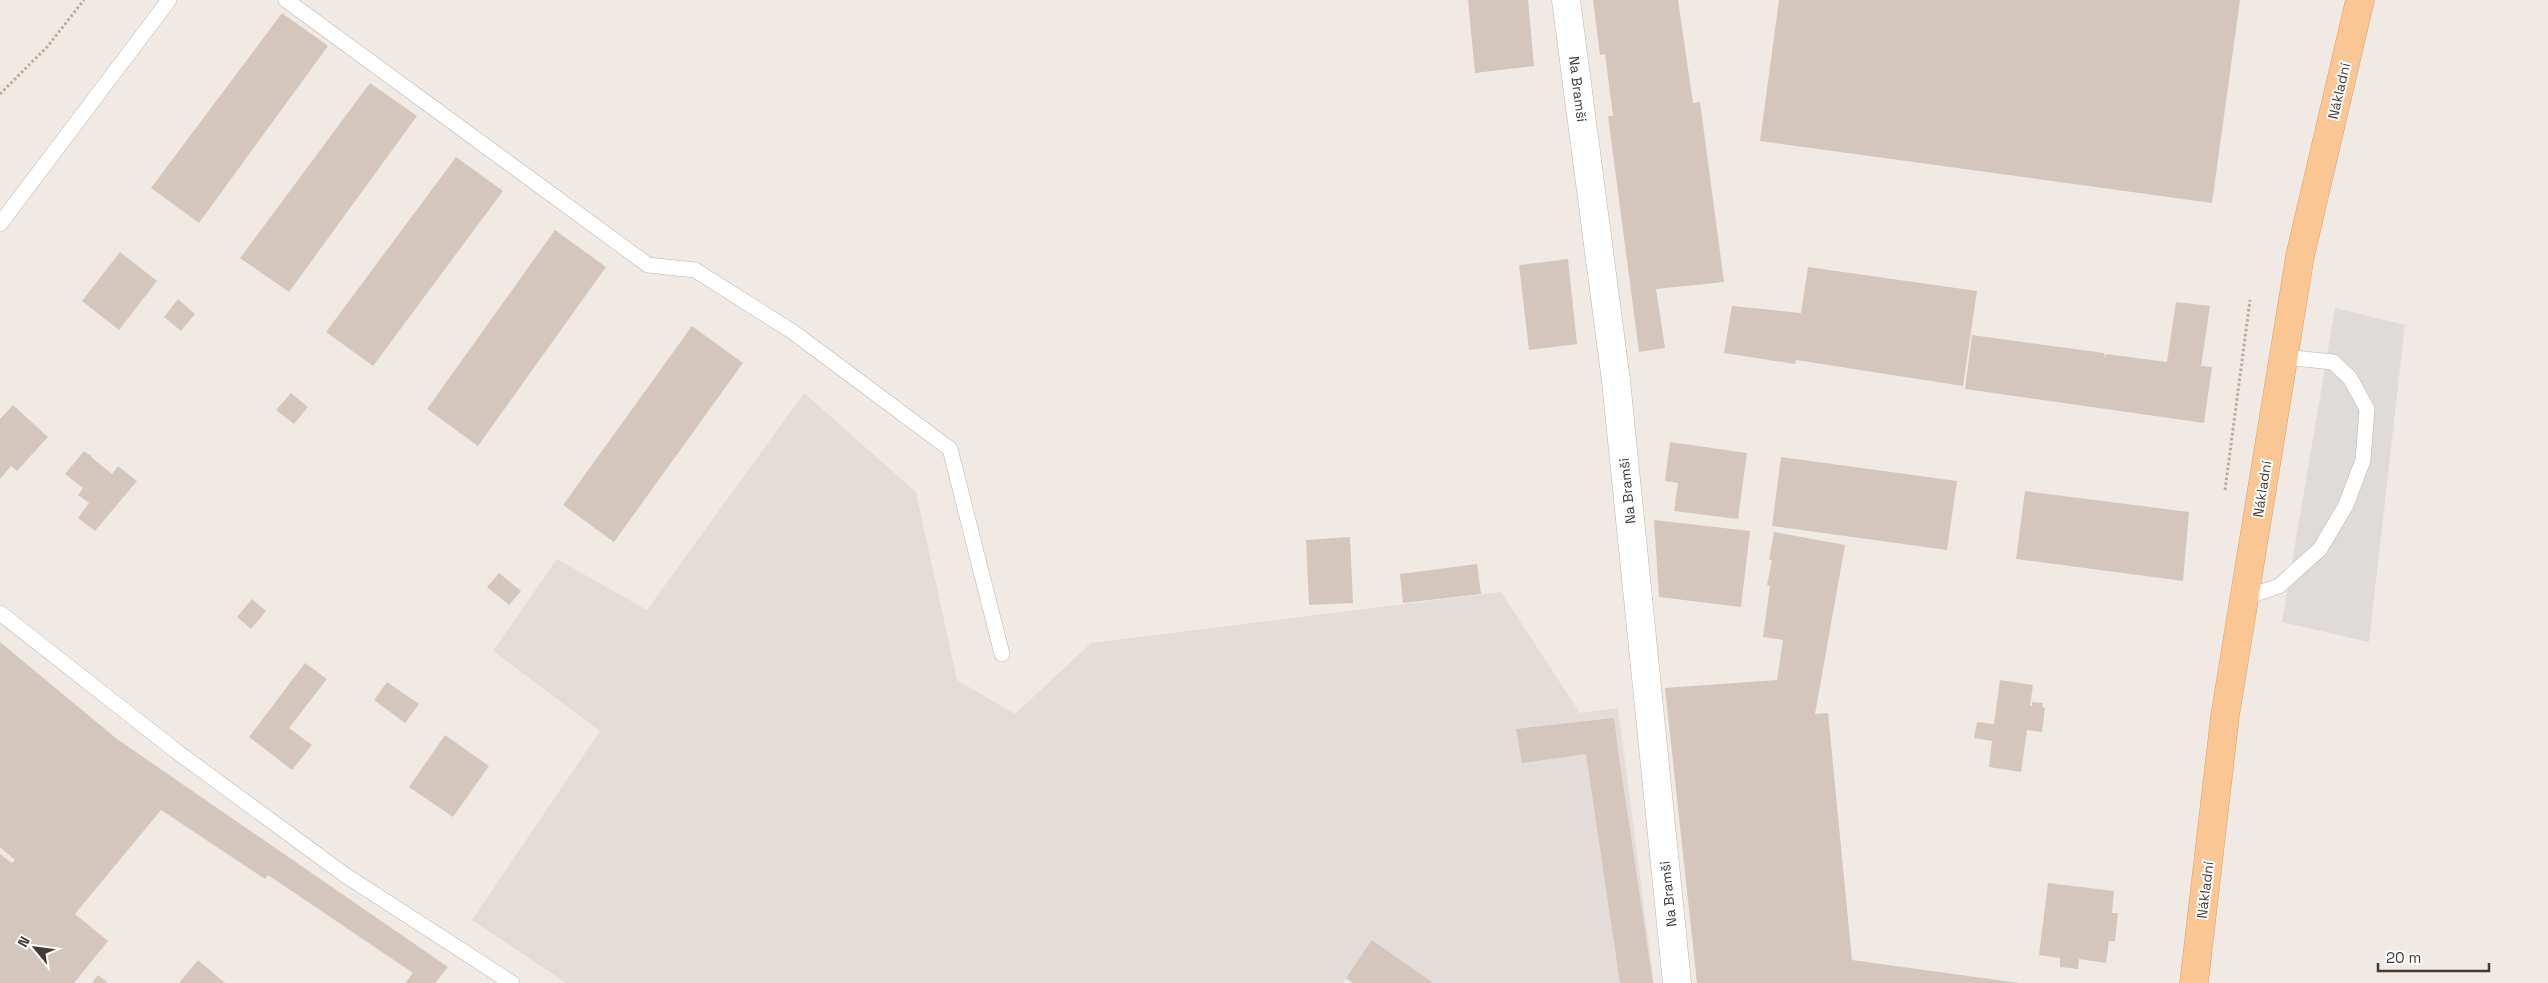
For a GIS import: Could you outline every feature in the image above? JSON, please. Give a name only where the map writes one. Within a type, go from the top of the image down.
[{"type":"main road","name":"Nákladní","points":[[2194,983],[2225,716],[2300,256],[2360,0]]},
{"type":"street","name":"Na Bramši","points":[[1566,0],[1616,382],[1677,983]]},
{"type":"lane","points":[[0,224],[169,0]]},
{"type":"lane","points":[[286,0],[648,265],[695,270],[793,332],[950,449],[1002,654]]},
{"type":"lane","points":[[2244,598],[2279,586],[2320,549],[2346,505],[2363,460],[2368,409],[2350,378],[2333,362],[2284,356]]},
{"type":"lane","points":[[0,613],[176,751],[345,875],[512,983]]},
{"type":"path","points":[[0,94],[47,47],[84,0]]},
{"type":"shaded area","points":[[2335,308],[2405,325],[2369,642],[2282,622]]},
{"type":"shaded area","points":[[804,393],[916,492],[957,680],[1015,714],[1091,643],[1501,592],[1580,713],[1618,708],[1654,983],[1353,983],[1346,978],[1343,983],[566,983],[472,920],[600,731],[493,651],[557,559],[647,610]]},
{"type":"building","points":[[1468,0],[1528,0],[1534,66],[1475,73]]},
{"type":"building","points":[[1593,0],[1678,0],[1693,103],[1700,102],[1724,282],[1656,289],[1665,348],[1639,352],[1608,116],[1613,116],[1605,54],[1600,55]]},
{"type":"building","points":[[1779,0],[2240,0],[2212,203],[1760,141]]},
{"type":"building","points":[[282,13],[328,46],[199,223],[151,188]]},
{"type":"building","points":[[370,83],[417,116],[289,292],[240,258]]},
{"type":"building","points":[[456,157],[503,191],[373,366],[326,332]]},
{"type":"building","points":[[555,230],[606,267],[478,446],[427,409]]},
{"type":"building","points":[[120,252],[157,281],[119,330],[82,301]]},
{"type":"building","points":[[1568,259],[1577,344],[1529,350],[1519,265]]},
{"type":"building","points":[[1808,267],[1977,291],[1963,386],[1796,360],[1795,364],[1724,353],[1732,306],[1801,313]]},
{"type":"building","points":[[178,299],[195,314],[181,331],[164,317]]},
{"type":"building","points":[[2176,302],[2210,306],[2201,366],[2212,367],[2204,423],[1965,389],[1972,335],[2104,353],[2106,358],[2106,354],[2167,362]]},
{"type":"building","points":[[692,326],[743,363],[614,542],[563,505]]},
{"type":"building","points":[[291,393],[308,407],[294,424],[276,410]]},
{"type":"building","points":[[13,405],[48,437],[17,471],[11,466],[0,479],[0,419]]},
{"type":"building","points":[[1670,442],[1747,453],[1738,519],[1674,511],[1678,483],[1665,481]]},
{"type":"building","points":[[84,451],[89,455],[91,454],[91,457],[112,474],[118,466],[137,481],[95,531],[78,518],[89,503],[78,495],[83,488],[65,474]]},
{"type":"building","points":[[1781,457],[1957,481],[1947,550],[1772,526]]},
{"type":"building","points":[[2025,491],[2189,512],[2183,581],[2016,559]]},
{"type":"building","points":[[1654,520],[1750,531],[1741,607],[1659,597]]},
{"type":"building","points":[[1774,532],[1845,545],[1815,714],[1828,713],[1852,960],[2019,983],[1697,983],[1665,688],[1777,680],[1783,640],[1763,637],[1770,586],[1767,585],[1772,560],[1769,560]]},
{"type":"building","points":[[1350,537],[1353,603],[1309,605],[1306,540]]},
{"type":"building","points":[[1477,564],[1481,594],[1403,603],[1400,574]]},
{"type":"building","points":[[499,573],[521,591],[509,605],[487,587]]},
{"type":"building","points":[[252,599],[266,611],[251,629],[237,617]]},
{"type":"building","points":[[0,642],[117,739],[448,967],[435,983],[405,983],[413,973],[268,875],[265,879],[161,810],[75,914],[108,941],[74,983],[0,983],[0,854],[12,863],[15,860],[0,847]]},
{"type":"building","points":[[305,663],[327,679],[289,728],[312,745],[292,770],[249,737]]},
{"type":"building","points":[[2000,680],[2033,685],[2030,706],[2032,706],[2032,702],[2043,703],[2042,707],[2045,708],[2042,732],[2027,730],[2021,772],[1989,767],[1992,741],[1974,738],[1977,722],[1994,724]]},
{"type":"building","points":[[387,682],[419,704],[405,723],[374,700]]},
{"type":"building","points":[[1614,718],[1653,983],[1620,983],[1586,754],[1522,763],[1516,729]]},
{"type":"building","points":[[445,735],[489,766],[453,817],[409,787]]},
{"type":"building","points":[[2048,883],[2114,891],[2112,913],[2118,913],[2115,941],[2109,941],[2106,963],[2079,959],[2078,969],[2060,967],[2060,958],[2039,955]]},
{"type":"building","points":[[1372,940],[1433,983],[1353,983],[1346,978]]},
{"type":"building","points":[[198,960],[225,983],[179,983]]},
{"type":"building","points":[[98,975],[108,983],[92,983]]}]
